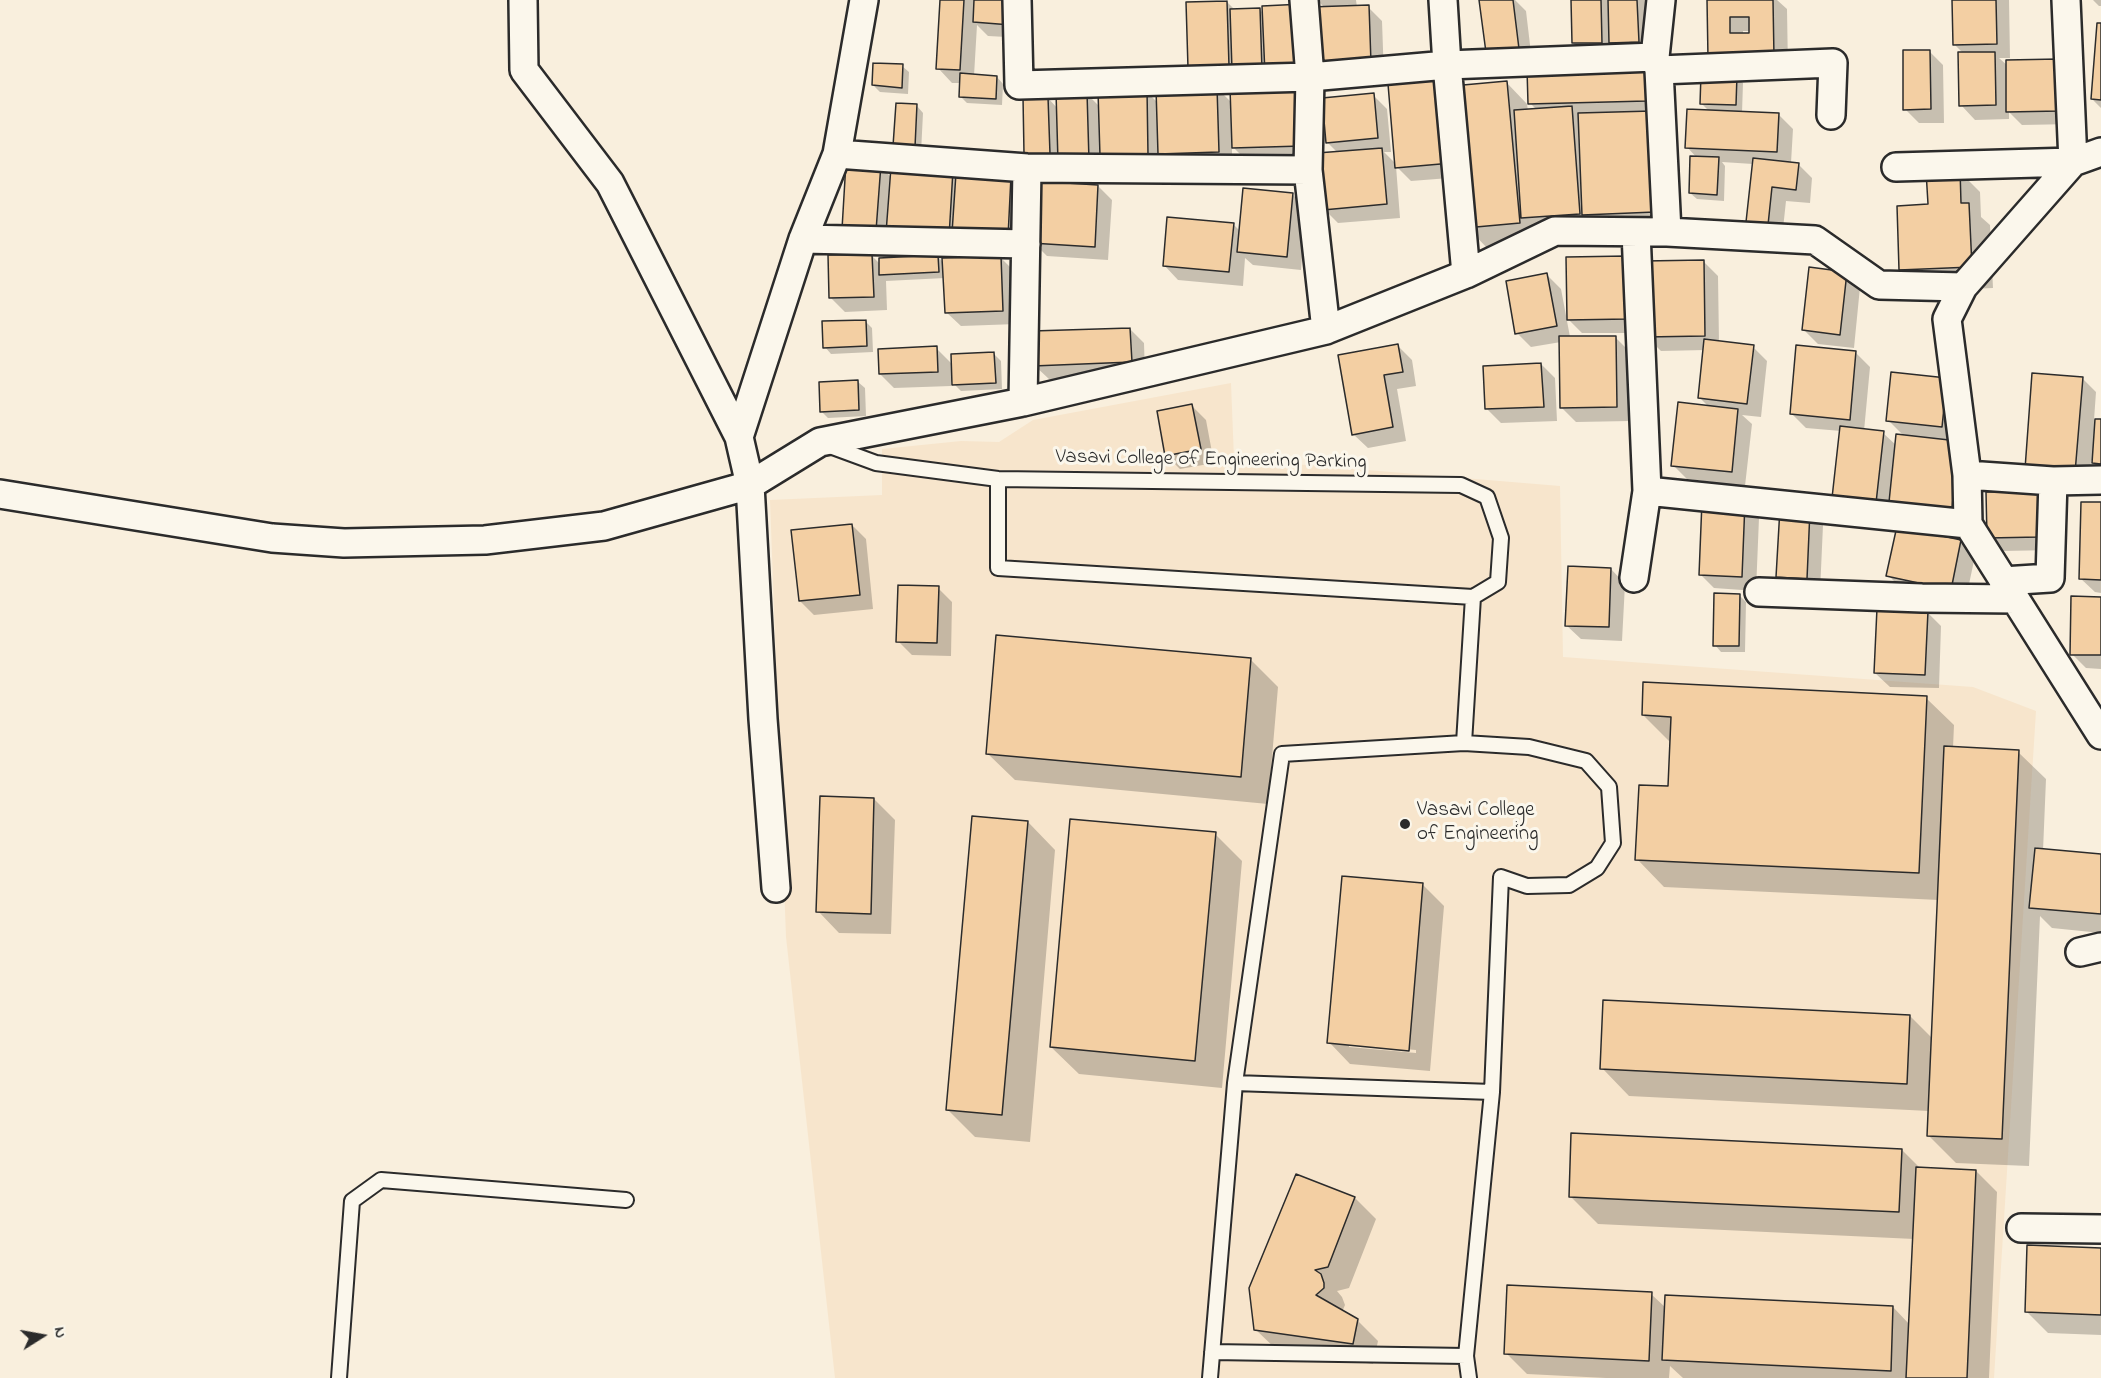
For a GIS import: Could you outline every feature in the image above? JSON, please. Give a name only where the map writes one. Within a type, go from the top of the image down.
[{"type":"street","points":[[523,0],[524,70],[610,183],[739,436],[750,485],[763,719],[776,888]]},
{"type":"street","points":[[739,436],[803,238],[837,154],[864,0]]},
{"type":"street","points":[[1017,0],[1019,85],[1310,77],[1447,65],[1833,63],[1832,115]]},
{"type":"street","points":[[1304,0],[1310,77],[1308,170],[1326,330]]},
{"type":"street","points":[[1443,0],[1466,274]]},
{"type":"street","points":[[1661,0],[1657,63],[1668,232]]},
{"type":"street","points":[[2066,0],[2073,162],[1963,287],[1947,319],[1967,475],[1968,524],[2101,735]]},
{"type":"street","points":[[1896,167],[2073,162],[2101,152]]},
{"type":"street","points":[[837,154],[1028,168],[1308,170]]},
{"type":"street","points":[[1023,402],[1028,168]]},
{"type":"street","points":[[0,494],[272,538],[344,543],[485,540],[604,526],[750,485],[820,442],[1023,402],[1326,330],[1466,274],[1555,231],[1668,232],[1815,240],[1879,285],[1963,287]]},
{"type":"street","points":[[1634,578],[1647,491],[1636,232]]},
{"type":"street","points":[[803,238],[1026,244]]},
{"type":"street","points":[[1967,475],[2053,481],[2101,480]]},
{"type":"street","points":[[1759,592],[1922,598],[2009,590],[2050,578],[2053,481]]},
{"type":"street","points":[[1647,491],[1968,524]]},
{"type":"street","points":[[2021,1228],[2101,1229]]},
{"type":"lane","name":"Vasavi College of Engineering Parking","points":[[820,442],[876,463],[998,479],[1461,484],[1487,497],[1501,538],[1498,582],[1473,597]]},
{"type":"lane","points":[[998,479],[998,568],[1473,597],[1464,742]]},
{"type":"lane","points":[[1210,1378],[1235,1083],[1282,754],[1464,742],[1530,747],[1586,761],[1609,788],[1613,843],[1597,868],[1569,885],[1527,886],[1501,877],[1492,1092],[1466,1356],[1469,1378]]},
{"type":"lane","points":[[1235,1083],[1492,1092]]},
{"type":"lane","points":[[339,1378],[352,1201],[381,1180],[626,1200]]},
{"type":"lane","points":[[1212,1352],[1466,1356]]},
{"type":"shaded area","name":"Vasavi College of Engineering","points":[[1231,383],[1234,459],[1560,486],[1563,657],[1973,687],[2036,711],[1994,1378],[835,1378],[786,937],[770,500],[882,495],[882,449],[961,441],[999,442],[1033,420]]},
{"type":"building","points":[[940,0],[964,0],[960,70],[936,69]]},
{"type":"building","points":[[974,0],[1012,0],[1011,25],[973,22]]},
{"type":"building","points":[[1479,0],[1513,0],[1520,57],[1487,60]]},
{"type":"building","points":[[1571,0],[1601,0],[1602,43],[1572,43]]},
{"type":"building","points":[[1608,0],[1637,0],[1639,42],[1609,43]]},
{"type":"building","points":[[1707,0],[1773,0],[1774,57],[1708,58]],"holes":[[[1730,17],[1749,17],[1749,33],[1730,33]]]},
{"type":"building","points":[[1952,0],[1996,0],[1997,44],[1953,45]]},
{"type":"building","points":[[1227,1],[1229,66],[1188,68],[1186,2]]},
{"type":"building","points":[[1303,4],[1305,72],[1265,74],[1262,6]]},
{"type":"building","points":[[1369,5],[1371,63],[1311,65],[1310,7]]},
{"type":"building","points":[[1260,8],[1262,70],[1232,70],[1230,9]]},
{"type":"building","points":[[2097,23],[2101,23],[2101,100],[2091,99]]},
{"type":"building","points":[[1903,50],[1930,50],[1931,109],[1903,110]]},
{"type":"building","points":[[1958,52],[1995,52],[1996,105],[1959,106]]},
{"type":"building","points":[[2059,59],[2060,111],[2006,112],[2006,60]]},
{"type":"building","points":[[873,63],[903,64],[902,88],[872,85]]},
{"type":"building","points":[[1646,66],[1647,101],[1528,104],[1527,69]]},
{"type":"building","points":[[960,73],[997,76],[996,99],[959,97]]},
{"type":"building","points":[[1701,74],[1737,75],[1736,105],[1700,104]]},
{"type":"building","points":[[1445,79],[1452,163],[1395,168],[1388,84]]},
{"type":"building","points":[[1507,81],[1520,223],[1465,228],[1452,86]]},
{"type":"building","points":[[1300,86],[1302,146],[1232,148],[1230,88]]},
{"type":"building","points":[[1217,87],[1219,152],[1158,154],[1156,89]]},
{"type":"building","points":[[1147,89],[1148,155],[1100,156],[1098,91]]},
{"type":"building","points":[[1056,92],[1087,92],[1089,161],[1058,162]]},
{"type":"building","points":[[1374,93],[1378,138],[1326,143],[1322,98]]},
{"type":"building","points":[[1023,97],[1048,97],[1050,154],[1024,154]]},
{"type":"building","points":[[896,103],[917,104],[915,147],[893,146]]},
{"type":"building","points":[[1572,106],[1580,214],[1521,218],[1514,110]]},
{"type":"building","points":[[1687,109],[1779,113],[1777,152],[1685,148]]},
{"type":"building","points":[[1652,111],[1655,212],[1582,215],[1578,113]]},
{"type":"building","points":[[1382,148],[1387,204],[1323,210],[1317,153]]},
{"type":"building","points":[[1690,156],[1719,157],[1717,195],[1689,193]]},
{"type":"building","points":[[1753,158],[1799,163],[1796,190],[1772,187],[1768,225],[1746,222]]},
{"type":"building","points":[[846,162],[881,164],[876,231],[842,229]]},
{"type":"building","points":[[891,167],[953,170],[949,237],[886,233]]},
{"type":"building","points":[[1960,169],[1961,203],[1969,203],[1972,267],[1899,270],[1897,206],[1928,204],[1926,171]]},
{"type":"building","points":[[956,173],[1011,176],[1008,237],[952,233]]},
{"type":"building","points":[[1035,181],[1098,185],[1095,247],[1031,243]]},
{"type":"building","points":[[1243,188],[1293,193],[1287,257],[1237,252]]},
{"type":"building","points":[[1167,217],[1234,223],[1229,272],[1163,266]]},
{"type":"building","points":[[872,254],[874,297],[829,298],[828,255]]},
{"type":"building","points":[[938,255],[939,272],[879,275],[879,258]]},
{"type":"building","points":[[1001,256],[1003,311],[945,313],[942,258]]},
{"type":"building","points":[[1627,256],[1628,319],[1567,320],[1566,257]]},
{"type":"building","points":[[1704,260],[1705,336],[1645,337],[1644,261]]},
{"type":"building","points":[[1809,267],[1847,272],[1840,335],[1802,330]]},
{"type":"building","points":[[1547,273],[1557,326],[1515,334],[1506,281]]},
{"type":"building","points":[[866,320],[867,346],[823,348],[822,321]]},
{"type":"building","points":[[1130,328],[1132,362],[1033,366],[1032,331]]},
{"type":"building","points":[[1559,336],[1616,336],[1617,407],[1560,408]]},
{"type":"building","points":[[1704,339],[1754,345],[1747,404],[1698,398]]},
{"type":"building","points":[[1398,344],[1403,372],[1384,375],[1393,427],[1352,435],[1338,355]]},
{"type":"building","points":[[1796,345],[1856,351],[1850,420],[1790,414]]},
{"type":"building","points":[[937,346],[938,372],[879,374],[878,349]]},
{"type":"building","points":[[994,352],[996,383],[952,385],[951,354]]},
{"type":"building","points":[[1541,363],[1544,407],[1485,409],[1483,366]]},
{"type":"building","points":[[1891,372],[1947,378],[1942,427],[1886,421]]},
{"type":"building","points":[[2032,373],[2083,377],[2075,473],[2025,469]]},
{"type":"building","points":[[858,380],[859,410],[820,412],[819,382]]},
{"type":"building","points":[[1678,402],[1738,409],[1732,472],[1671,466]]},
{"type":"building","points":[[1192,404],[1201,449],[1165,456],[1157,411]]},
{"type":"building","points":[[2095,419],[2101,419],[2101,464],[2092,463]]},
{"type":"building","points":[[1840,426],[1884,431],[1876,503],[1832,498]]},
{"type":"building","points":[[1896,434],[1958,441],[1952,509],[1889,502]]},
{"type":"building","points":[[2039,491],[2040,537],[1987,538],[1986,492]]},
{"type":"building","points":[[1702,501],[1745,502],[1742,577],[1699,575]]},
{"type":"building","points":[[2081,502],[2101,502],[2101,580],[2079,579]]},
{"type":"building","points":[[1780,508],[1810,510],[1807,579],[1776,577]]},
{"type":"building","points":[[852,524],[860,595],[799,601],[791,530]]},
{"type":"building","points":[[1897,526],[1961,540],[1951,590],[1886,576]]},
{"type":"building","points":[[1568,566],[1611,568],[1609,627],[1565,626]]},
{"type":"building","points":[[898,585],[939,586],[937,643],[896,642]]},
{"type":"building","points":[[1714,593],[1740,594],[1739,646],[1713,646]]},
{"type":"building","points":[[2071,596],[2101,597],[2101,655],[2070,655]]},
{"type":"building","points":[[1877,608],[1928,611],[1925,675],[1874,673]]},
{"type":"building","points":[[996,635],[1251,658],[1241,777],[986,754]]},
{"type":"building","points":[[1643,682],[1927,696],[1919,873],[1635,860],[1639,785],[1668,786],[1671,717],[1642,715]]},
{"type":"building","points":[[1944,746],[2019,750],[2002,1139],[1927,1136]]},
{"type":"building","points":[[820,796],[874,798],[871,914],[816,912]]},
{"type":"building","points":[[972,816],[1028,821],[1002,1115],[946,1110]]},
{"type":"building","points":[[1070,819],[1216,832],[1195,1061],[1050,1047]]},
{"type":"building","points":[[2035,848],[2101,854],[2101,914],[2029,908]]},
{"type":"building","points":[[1342,876],[1423,883],[1409,1051],[1327,1043]]},
{"type":"building","points":[[1603,1000],[1910,1015],[1907,1084],[1600,1069]]},
{"type":"building","points":[[1571,1133],[1902,1149],[1899,1212],[1569,1197]]},
{"type":"building","points":[[1916,1167],[1976,1170],[1967,1378],[1906,1378]]},
{"type":"building","points":[[1296,1174],[1355,1197],[1328,1267],[1315,1270],[1321,1274],[1324,1283],[1324,1288],[1316,1295],[1358,1319],[1353,1344],[1254,1330],[1249,1288]]},
{"type":"building","points":[[2027,1245],[2101,1248],[2101,1315],[2025,1312]]},
{"type":"building","points":[[1507,1285],[1652,1292],[1649,1361],[1504,1354]]},
{"type":"building","points":[[1665,1295],[1893,1306],[1891,1371],[1662,1360]]},
{"type":"place","name":"Vasavi College of Engineering","points":[[1405,824]]}]
